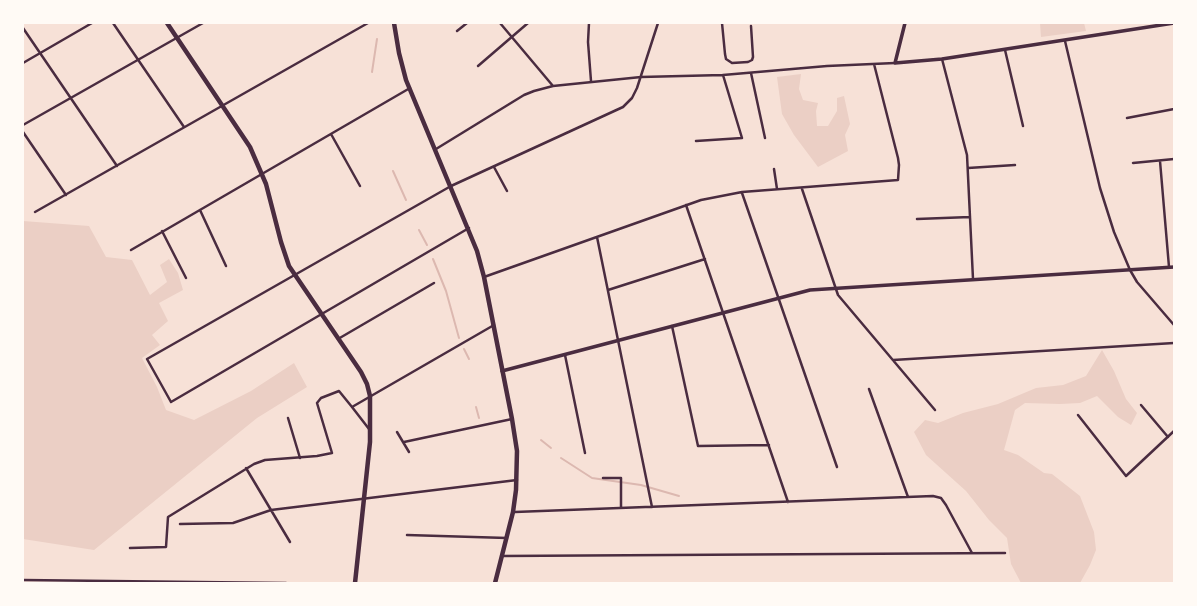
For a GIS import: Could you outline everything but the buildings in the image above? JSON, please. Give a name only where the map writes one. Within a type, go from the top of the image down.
[{"type":"main road","points":[[167,23],[250,147],[263,173],[284,250],[295,275],[364,378],[370,396],[370,430],[355,583]]},
{"type":"main road","points":[[394,23],[402,67],[477,251],[512,419],[517,451],[517,480],[513,512],[495,583]]},
{"type":"street","points":[[23,63],[92,23]]},
{"type":"street","points":[[113,23],[184,127]]},
{"type":"street","points":[[23,125],[203,23]]},
{"type":"street","points":[[35,212],[368,23]]},
{"type":"street","points":[[457,31],[467,23]]},
{"type":"street","points":[[500,23],[553,86]]},
{"type":"street","points":[[478,66],[527,23]]},
{"type":"street","points":[[589,23],[591,81]]},
{"type":"street","points":[[469,228],[172,402],[147,359],[451,186],[618,110],[632,98],[658,23]]},
{"type":"street","points":[[722,23],[725,54],[729,61],[736,63],[748,62],[753,57],[751,26]]},
{"type":"street","points":[[895,62],[905,23]]},
{"type":"street","points":[[436,150],[524,95],[553,86],[641,77],[723,75],[942,59],[1174,23]]},
{"type":"street","points":[[23,28],[117,166]]},
{"type":"street","points":[[1065,41],[1100,188],[1114,232],[1130,270],[1174,325]]},
{"type":"street","points":[[1005,50],[1023,126]]},
{"type":"street","points":[[942,59],[965,146],[973,279]]},
{"type":"street","points":[[736,63],[737,74]]},
{"type":"street","points":[[484,277],[686,205],[716,197],[742,192],[898,180],[898,158],[874,64]]},
{"type":"street","points":[[750,72],[765,138]]},
{"type":"street","points":[[695,141],[741,138],[723,75]]},
{"type":"street","points":[[131,250],[410,88]]},
{"type":"street","points":[[1127,118],[1174,108]]},
{"type":"street","points":[[23,132],[66,195]]},
{"type":"street","points":[[331,134],[360,186]]},
{"type":"street","points":[[1133,163],[1174,159]]},
{"type":"street","points":[[502,372],[810,290],[1171,267],[1160,161]]},
{"type":"street","points":[[968,169],[1015,165]]},
{"type":"street","points":[[494,167],[507,191]]},
{"type":"street","points":[[774,169],[777,189]]},
{"type":"street","points":[[802,187],[834,288],[935,410]]},
{"type":"street","points":[[742,192],[837,467]]},
{"type":"street","points":[[686,205],[788,502]]},
{"type":"street","points":[[200,210],[226,266]]},
{"type":"street","points":[[917,219],[970,217]]},
{"type":"street","points":[[162,232],[186,278]]},
{"type":"street","points":[[597,237],[652,507]]},
{"type":"street","points":[[608,290],[705,259]]},
{"type":"street","points":[[338,339],[434,283]]},
{"type":"street","points":[[352,407],[494,325]]},
{"type":"street","points":[[672,326],[698,446],[769,445]]},
{"type":"street","points":[[893,360],[1174,342]]},
{"type":"street","points":[[565,355],[585,453]]},
{"type":"street","points":[[869,389],[908,497]]},
{"type":"street","points":[[130,548],[166,547],[168,517],[246,468],[265,460],[332,453],[318,400],[339,391],[370,430]]},
{"type":"street","points":[[1141,405],[1168,437]]},
{"type":"street","points":[[1077,415],[1126,476],[1174,431]]},
{"type":"street","points":[[288,418],[300,457]]},
{"type":"street","points":[[404,442],[512,419]]},
{"type":"street","points":[[397,432],[409,452]]},
{"type":"street","points":[[246,468],[290,542]]},
{"type":"street","points":[[603,478],[621,478],[621,508]]},
{"type":"street","points":[[180,524],[233,523],[271,510],[517,480]]},
{"type":"street","points":[[513,512],[933,496],[941,498],[946,505],[972,553]]},
{"type":"street","points":[[407,534],[506,538]]},
{"type":"street","points":[[502,556],[1005,553]]},
{"type":"street","points":[[23,580],[286,583]]},
{"type":"shaded area","points":[[1040,23],[1084,23],[1086,31],[1041,37]]},
{"type":"shaded area","points":[[801,74],[799,89],[803,100],[818,103],[817,126],[828,126],[837,111],[837,98],[844,96],[850,124],[845,135],[848,151],[818,167],[782,114],[777,77]]},
{"type":"shaded area","points":[[23,221],[89,226],[106,257],[132,260],[150,295],[167,282],[160,265],[169,259],[178,273],[183,290],[159,303],[168,321],[152,335],[160,345],[142,358],[166,410],[194,420],[251,391],[294,363],[307,387],[257,418],[94,550],[23,539]]},
{"type":"shaded area","points":[[1102,350],[1126,399],[1137,413],[1131,425],[1118,417],[1097,396],[1080,403],[1025,403],[1015,410],[1004,450],[1018,455],[1044,473],[1052,474],[1080,496],[1094,532],[1096,550],[1080,583],[1021,583],[1011,564],[1007,538],[966,491],[926,455],[914,432],[925,420],[938,423],[998,404],[1036,388],[1063,385],[1086,376]]},
{"type":"waterway","points":[[372,72],[377,39]]},
{"type":"waterway","points":[[393,171],[406,200]]},
{"type":"waterway","points":[[419,230],[427,245]]},
{"type":"waterway","points":[[433,259],[446,291],[459,338]]},
{"type":"waterway","points":[[464,349],[469,359]]},
{"type":"waterway","points":[[476,407],[479,418]]},
{"type":"waterway","points":[[541,440],[551,448]]},
{"type":"waterway","points":[[561,458],[592,478],[641,485],[679,496]]}]
